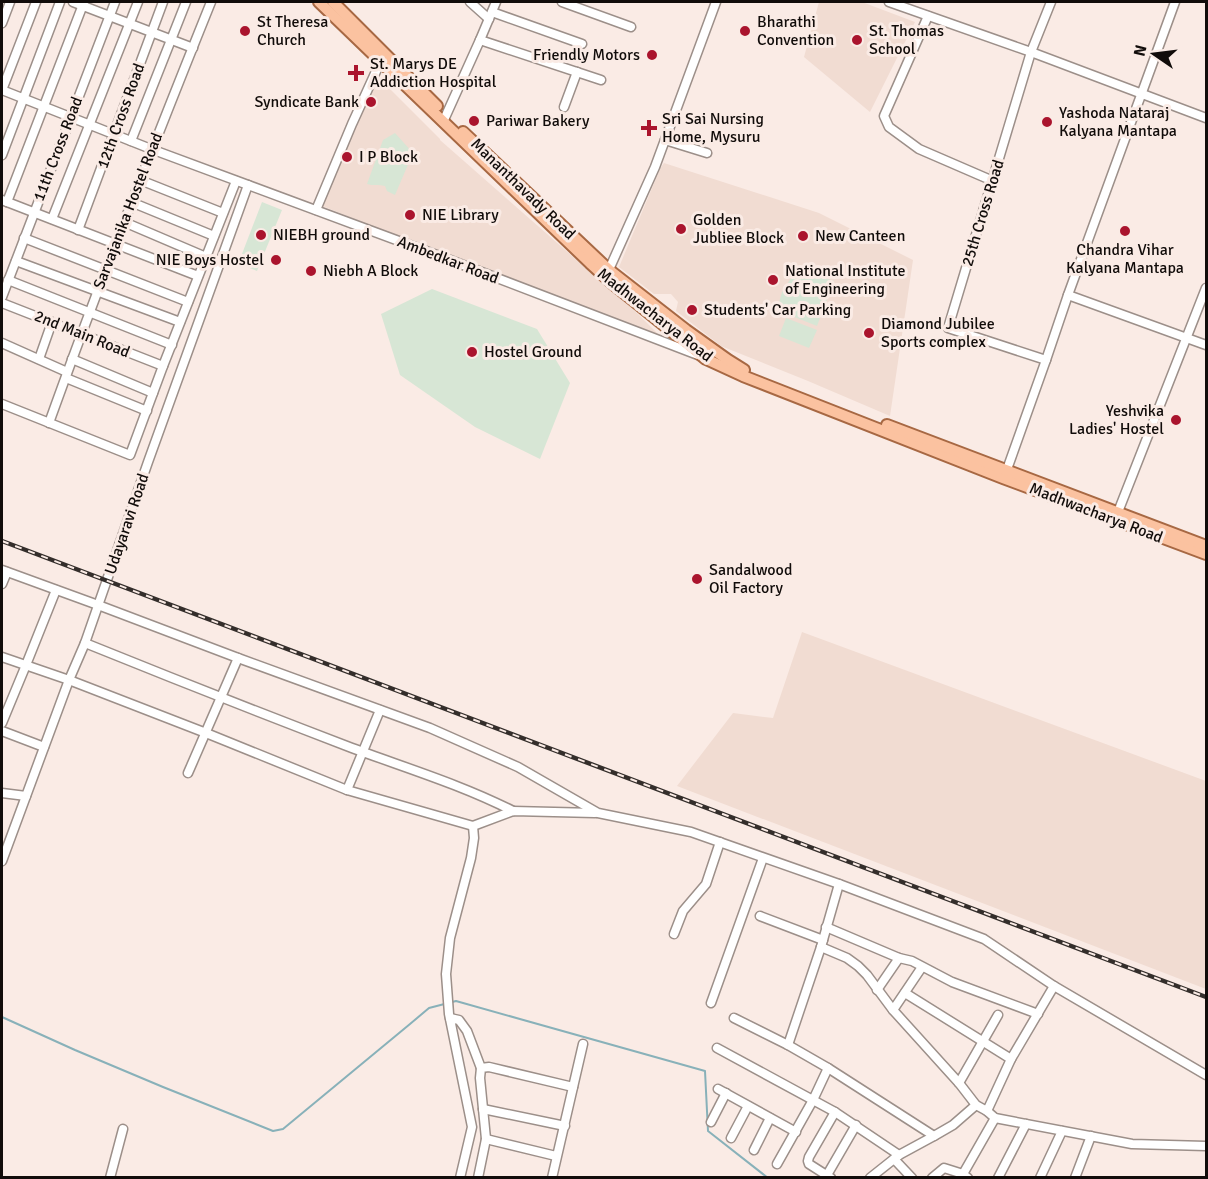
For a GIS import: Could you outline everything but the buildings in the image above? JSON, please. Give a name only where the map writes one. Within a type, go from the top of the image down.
[{"type":"main road","points":[[319,2],[382,57]]},
{"type":"main road","name":"Mananthavady Road","points":[[333,2],[382,57],[444,119],[607,274],[728,360]]},
{"type":"main road","name":"Madhwacharya Road","points":[[607,274],[706,358],[743,376],[1117,517],[1206,554]]},
{"type":"main road","name":"Madhwacharya Road","points":[[728,360],[740,368],[1005,474]]},
{"type":"main road","name":"Madhwacharya Road","points":[[1117,517],[1206,546]]},
{"type":"street","points":[[2,23],[10,2]]},
{"type":"street","points":[[2,90],[36,2]]},
{"type":"street","points":[[2,155],[60,2]]},
{"type":"street","points":[[74,2],[83,3],[193,48]]},
{"type":"street","name":"11th Cross Road","points":[[2,297],[115,2]]},
{"type":"street","points":[[52,219],[138,2]]},
{"type":"street","name":"12th Cross Road","points":[[78,230],[163,2]]},
{"type":"street","points":[[131,141],[186,2]]},
{"type":"street","name":"Sarvajanika Hostel Road","points":[[49,423],[151,149],[211,2]]},
{"type":"street","points":[[470,2],[491,15],[582,44]]},
{"type":"street","points":[[444,119],[496,2]]},
{"type":"street","points":[[562,2],[631,27]]},
{"type":"street","points":[[607,274],[655,167],[716,2]]},
{"type":"street","points":[[889,2],[1031,52],[1206,118]]},
{"type":"street","name":"25th Cross Road","points":[[1046,360],[948,328],[1031,52],[1051,2]]},
{"type":"street","points":[[1005,474],[1175,2]]},
{"type":"street","points":[[83,3],[44,107],[4,200],[198,276]]},
{"type":"street","points":[[928,16],[884,116],[889,127],[919,149],[993,181]]},
{"type":"street","points":[[480,40],[601,80]]},
{"type":"street","points":[[316,210],[382,57]]},
{"type":"street","points":[[564,107],[577,72]]},
{"type":"street","name":"Ambedkar Road","points":[[2,90],[151,149],[706,358],[728,360]]},
{"type":"street","points":[[665,140],[706,153]]},
{"type":"street","points":[[140,180],[223,213]]},
{"type":"street","points":[[2,404],[130,455],[236,181]]},
{"type":"street","name":"Udayaravi Road","points":[[2,861],[85,643],[248,185]]},
{"type":"street","points":[[131,202],[214,236]]},
{"type":"street","points":[[124,222],[206,257]]},
{"type":"street","points":[[24,238],[188,302]]},
{"type":"street","points":[[16,261],[180,322]]},
{"type":"street","points":[[8,280],[171,345]]},
{"type":"street","points":[[1117,517],[1206,288]]},
{"type":"street","points":[[1068,295],[1206,345]]},
{"type":"street","name":"2nd Main Road","points":[[2,303],[163,366]]},
{"type":"street","points":[[39,360],[52,322]]},
{"type":"street","points":[[2,343],[147,411]]},
{"type":"street","points":[[72,359],[153,393]]},
{"type":"street","points":[[2,584],[4,571],[430,728],[518,767],[598,813]]},
{"type":"street","points":[[2,723],[56,590]]},
{"type":"street","points":[[85,643],[221,698],[466,789],[513,811]]},
{"type":"street","points":[[2,657],[206,733],[347,790],[473,826],[513,811],[598,813],[691,832],[720,842],[984,939],[1054,986],[1206,1075]]},
{"type":"street","points":[[188,773],[238,658]]},
{"type":"street","points":[[347,790],[381,710]]},
{"type":"street","points":[[2,731],[44,747]]},
{"type":"street","points":[[2,793],[26,796]]},
{"type":"street","points":[[460,1178],[472,1127],[450,1016],[446,975],[450,938],[471,858],[473,826]]},
{"type":"street","points":[[674,934],[683,911],[706,884],[720,842]]},
{"type":"street","points":[[711,1004],[763,858]]},
{"type":"street","points":[[788,1045],[822,944],[839,884]]},
{"type":"street","points":[[760,916],[822,944],[858,966],[976,1105],[995,1118],[1132,1144],[1206,1146]]},
{"type":"street","points":[[826,927],[912,962],[952,982],[1038,1014]]},
{"type":"street","points":[[877,990],[899,958]]},
{"type":"street","points":[[893,1010],[922,967]]},
{"type":"street","points":[[987,1111],[1011,1059],[1054,986]]},
{"type":"street","points":[[905,993],[1011,1059]]},
{"type":"street","points":[[959,1083],[998,1015]]},
{"type":"street","points":[[450,1016],[459,1020],[467,1030],[481,1068],[486,1139],[478,1178]]},
{"type":"street","points":[[734,1018],[828,1068],[934,1136]]},
{"type":"street","points":[[552,1178],[583,1044]]},
{"type":"street","points":[[717,1048],[856,1125],[897,1157],[912,1178]]},
{"type":"street","points":[[481,1068],[489,1067],[573,1087]]},
{"type":"street","points":[[777,1164],[828,1068]]},
{"type":"street","points":[[711,1122],[722,1091],[796,1132]]},
{"type":"street","points":[[870,1178],[897,1157],[953,1125],[976,1105]]},
{"type":"street","points":[[731,1138],[748,1106]]},
{"type":"street","points":[[483,1109],[565,1126]]},
{"type":"street","points":[[835,1112],[809,1157],[809,1164],[829,1176],[856,1125]]},
{"type":"street","points":[[754,1150],[770,1118]]},
{"type":"street","points":[[932,1178],[945,1168],[966,1176],[995,1118]]},
{"type":"street","points":[[998,1178],[1026,1124]]},
{"type":"street","points":[[110,1178],[123,1129]]},
{"type":"street","points":[[1040,1178],[1062,1131]]},
{"type":"street","points":[[1075,1178],[1091,1136]]},
{"type":"street","points":[[486,1139],[556,1156]]},
{"type":"shaded area","name":"St. Thomas School","points":[[819,2],[862,2],[915,22],[870,112],[804,57]]},
{"type":"shaded area","points":[[389,88],[440,140],[658,334],[451,258],[320,205],[367,90]]},
{"type":"shaded area","name":"National Institute of Engineering","points":[[664,163],[819,213],[913,260],[890,416],[721,346],[676,311],[678,302],[671,294],[654,294],[619,267]]},
{"type":"shaded area","points":[[802,632],[1206,781],[1206,989],[677,786],[733,713],[773,718]]},
{"type":"green space","points":[[395,133],[413,153],[395,195],[387,191],[385,186],[367,184],[383,140]]},
{"type":"green space","name":"NIEBH ground","points":[[262,202],[282,210],[257,271],[247,267],[248,264],[240,259]]},
{"type":"green space","points":[[797,269],[834,281],[817,326],[777,310],[782,292]]},
{"type":"green space","name":"Hostel Ground","points":[[432,289],[537,329],[570,383],[540,459],[475,427],[400,375],[381,314]]},
{"type":"green space","points":[[786,318],[817,330],[809,348],[779,336]]},
{"type":"waterway","points":[[2,1017],[75,1050],[273,1131],[283,1129],[429,1008],[456,1001],[705,1071],[708,1131],[768,1178]]},
{"type":"railway","points":[[2,541],[1206,997]]},
{"type":"place","name":"St Theresa Church","points":[[245,31]]},
{"type":"place","name":"Bharathi Convention","points":[[745,31]]},
{"type":"place","name":"St. Thomas School","points":[[857,40]]},
{"type":"place","name":"Friendly Motors","points":[[652,55]]},
{"type":"place","name":"St. Marys DE Addiction Hospital","points":[[356,73]]},
{"type":"place","name":"Syndicate Bank","points":[[371,102]]},
{"type":"place","name":"Pariwar Bakery","points":[[474,121]]},
{"type":"place","name":"Yashoda Nataraj Kalyana Mantapa","points":[[1047,122]]},
{"type":"place","name":"Sri Sai Nursing Home, Mysuru","points":[[649,128]]},
{"type":"place","name":"I P Block","points":[[347,157]]},
{"type":"place","name":"NIE Library","points":[[410,215]]},
{"type":"place","name":"Golden Jubliee Block","points":[[681,229]]},
{"type":"place","name":"Chandra Vihar Kalyana Mantapa","points":[[1125,231]]},
{"type":"place","name":"NIEBH ground","points":[[261,235]]},
{"type":"place","name":"New Canteen","points":[[803,236]]},
{"type":"place","name":"NIE Boys Hostel","points":[[276,260]]},
{"type":"place","name":"Niebh A Block","points":[[311,271]]},
{"type":"place","name":"National Institute of Engineering","points":[[773,280]]},
{"type":"place","name":"Students' Car Parking","points":[[692,310]]},
{"type":"place","name":"Diamond Jubilee Sports complex","points":[[869,333]]},
{"type":"place","name":"Hostel Ground","points":[[472,352]]},
{"type":"place","name":"Yeshvika Ladies' Hostel","points":[[1176,420]]},
{"type":"place","name":"Sandalwood Oil Factory","points":[[697,579]]}]
